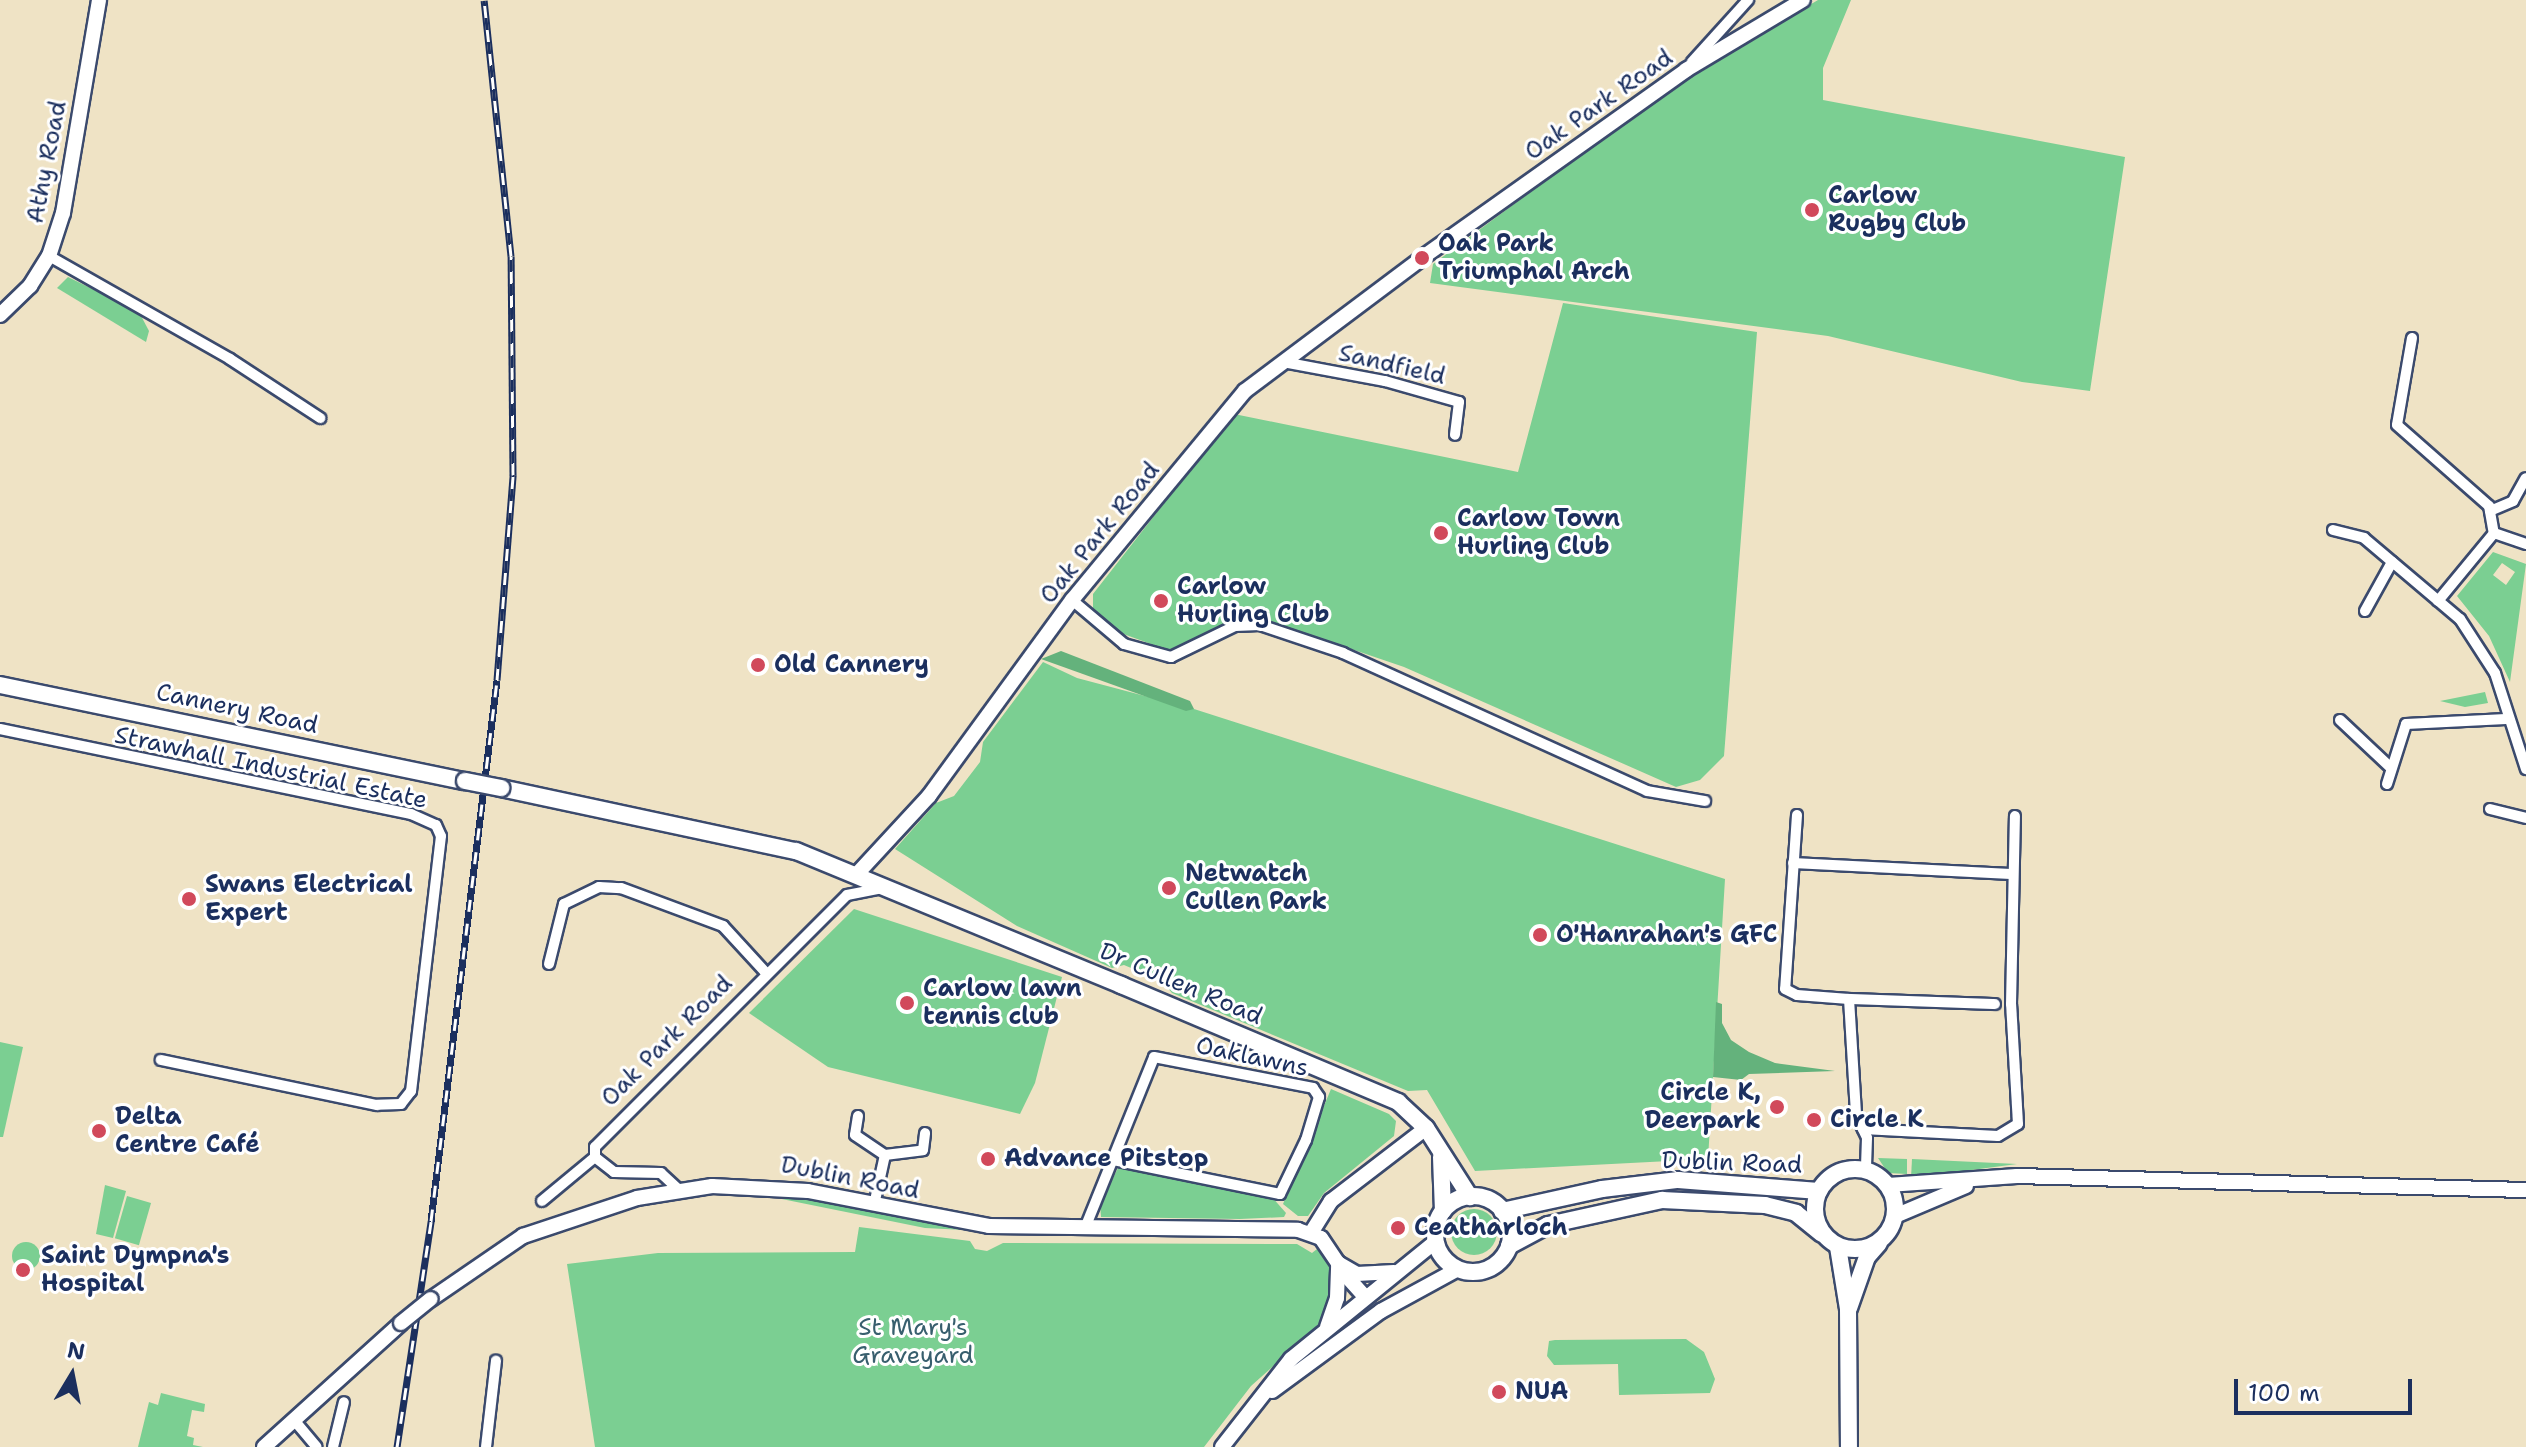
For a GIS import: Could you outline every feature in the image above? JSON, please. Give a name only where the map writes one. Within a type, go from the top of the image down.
[{"type":"main road","name":"Athy Road","points":[[0,315],[30,286],[49,256],[63,213],[99,0]]},
{"type":"main road","name":"Oak Park Road","points":[[850,872],[929,796],[1072,600],[1245,391],[1422,258],[1686,70],[1781,5],[1803,0]]},
{"type":"main road","name":"Cannery Road","points":[[0,685],[796,851],[850,872]]},
{"type":"main road","name":"Dr Cullen Road","points":[[850,872],[1398,1102],[1426,1128],[1470,1197]]},
{"type":"main road","points":[[1381,1311],[1311,1233],[1331,1201],[1426,1128]]},
{"type":"main road","points":[[1441,1155],[1443,1211],[1436,1241],[1440,1253],[1458,1269]]},
{"type":"main road","points":[[1883,1239],[1862,1250],[1838,1247],[1822,1234],[1814,1213],[1819,1191],[1834,1175],[1866,1170],[1888,1185],[1974,1182],[2017,1176],[2526,1190]]},
{"type":"main road","name":"Dublin Road","points":[[1502,1211],[1678,1180],[1819,1191]]},
{"type":"main road","points":[[1848,1309],[1867,1257],[1883,1239],[1895,1216],[1974,1182]]},
{"type":"main road","points":[[1888,1185],[1895,1216]]},
{"type":"main road","name":"Dublin Road","points":[[264,1447],[401,1323],[523,1236],[678,1189],[772,1186],[989,1226],[1311,1233]]},
{"type":"main road","points":[[1267,1394],[1381,1311],[1458,1269],[1490,1268],[1509,1246],[1509,1221],[1502,1211],[1470,1197],[1443,1211]]},
{"type":"main road","name":"Dublin Road","points":[[1509,1246],[1548,1225],[1662,1200],[1765,1205],[1796,1213],[1822,1234]]},
{"type":"main road","points":[[1222,1447],[1267,1394],[1291,1359],[1394,1272],[1436,1241]]},
{"type":"main road","points":[[1838,1247],[1848,1309],[1849,1447]]},
{"type":"main road","points":[[1339,1266],[1357,1274],[1394,1272]]},
{"type":"main road","points":[[1327,1328],[1339,1266]]},
{"type":"street","points":[[1686,70],[1748,0]]},
{"type":"street","points":[[49,256],[230,359],[320,418]]},
{"type":"street","points":[[2412,338],[2397,425],[2490,511],[2494,533],[2438,601]]},
{"type":"street","name":"Sandfield","points":[[1281,361],[1459,402],[1455,435]]},
{"type":"street","points":[[2490,511],[2513,501],[2526,478]]},
{"type":"street","points":[[2333,530],[2364,538],[2438,601],[2485,652],[2526,769]]},
{"type":"street","points":[[2494,533],[2526,544]]},
{"type":"street","points":[[2365,611],[2392,562]]},
{"type":"street","points":[[1072,600],[1124,644],[1171,657],[1235,626],[1260,625],[1343,653],[1647,791],[1705,801]]},
{"type":"street","points":[[2387,784],[2406,724],[2506,719]]},
{"type":"street","points":[[2340,720],[2390,767]]},
{"type":"street","name":"Strawhall Industrial Estate","points":[[0,729],[411,814],[436,825],[441,836],[411,1091],[401,1104],[377,1105],[161,1060]]},
{"type":"street","points":[[2490,809],[2526,818]]},
{"type":"street","points":[[1797,815],[1785,989],[1797,995],[1849,999],[1995,1004]]},
{"type":"street","points":[[1863,1129],[1998,1136],[2018,1124],[2011,874],[2015,816]]},
{"type":"street","points":[[1793,863],[2011,874]]},
{"type":"street","points":[[850,872],[847,895],[882,888]]},
{"type":"street","points":[[549,964],[564,904],[599,887],[621,888],[723,926],[766,973]]},
{"type":"street","name":"Oak Park Road","points":[[595,1157],[595,1147],[605,1133],[847,895]]},
{"type":"street","points":[[1849,999],[1856,1115],[1863,1129],[1866,1170]]},
{"type":"street","name":"Oaklawns","points":[[1085,1228],[1154,1057],[1313,1088],[1319,1097],[1306,1140],[1280,1194],[1113,1160]]},
{"type":"street","points":[[858,1116],[855,1135],[885,1155],[923,1150],[925,1133]]},
{"type":"street","points":[[874,1205],[885,1155]]},
{"type":"street","points":[[542,1201],[595,1157],[614,1172],[661,1173],[678,1189]]},
{"type":"street","points":[[486,1447],[496,1361]]},
{"type":"street","points":[[333,1447],[344,1402]]},
{"type":"street","points":[[294,1420],[317,1447]]},
{"type":"green space","name":"Carlow Rugby Club","points":[[1818,0],[1851,0],[1823,68],[1823,100],[2125,157],[2090,391],[2022,382],[1828,336],[1430,283],[1433,264],[1678,83]]},
{"type":"green space","points":[[68,277],[139,312],[149,331],[146,342],[57,288]]},
{"type":"green space","name":"Carlow Town Hurling Club","points":[[1563,303],[1757,332],[1724,756],[1700,780],[1676,787],[1404,667],[1246,613],[1170,651],[1118,632],[1093,612],[1093,594],[1234,414],[1518,472]]},
{"type":"green space","points":[[2493,552],[2526,564],[2510,682],[2489,636],[2457,596]],"holes":[[[2502,563],[2515,572],[2506,585],[2493,575]]]},
{"type":"green space","points":[[1061,651],[1190,701],[1194,709],[1186,711],[1041,659]]},
{"type":"green space","points":[[1043,662],[1077,678],[1194,709],[1725,879],[1708,1159],[1475,1171],[1427,1090],[1408,1091],[1172,993],[1162,981],[1124,965],[1112,968],[1017,926],[895,849],[936,803],[954,796],[980,762],[983,742]]},
{"type":"green space","points":[[2485,692],[2488,703],[2465,707],[2440,701]]},
{"type":"green space","name":"Carlow lawn tennis club","points":[[854,909],[1062,977],[1035,1083],[1020,1114],[828,1067],[749,1013]]},
{"type":"green space","points":[[1716,1002],[1722,1004],[1722,1023],[1731,1040],[1749,1052],[1775,1063],[1835,1071],[1749,1074],[1741,1080],[1713,1077]]},
{"type":"green space","points":[[0,1042],[23,1047],[3,1137],[0,1137]]},
{"type":"green space","points":[[1331,1089],[1389,1114],[1396,1121],[1394,1136],[1324,1193],[1308,1216],[1298,1216],[1283,1204]]},
{"type":"green space","points":[[1878,1158],[1907,1159],[1907,1174],[1888,1173]]},
{"type":"green space","points":[[1912,1159],[2017,1164],[1911,1178]]},
{"type":"green space","points":[[1118,1168],[1271,1196],[1286,1213],[1284,1217],[1240,1219],[1101,1217],[1100,1204]]},
{"type":"green space","points":[[105,1185],[126,1191],[113,1238],[96,1234]]},
{"type":"green space","points":[[762,1195],[797,1195],[965,1230],[925,1228]]},
{"type":"green space","points":[[127,1196],[151,1203],[139,1245],[115,1238]]},
{"type":"green space","points":[[1474,1209],[1483,1210],[1490,1216],[1496,1223],[1496,1241],[1490,1248],[1483,1254],[1474,1255],[1465,1254],[1458,1248],[1452,1241],[1451,1232],[1452,1223],[1458,1216],[1465,1210]]},
{"type":"green space","name":"St Mary's Graveyard","points":[[859,1227],[970,1241],[975,1249],[987,1251],[1003,1243],[1297,1244],[1312,1253],[1317,1249],[1329,1262],[1334,1288],[1319,1325],[1251,1386],[1204,1447],[595,1447],[567,1264],[658,1253],[855,1252]]},
{"type":"green space","points":[[26,1242],[36,1246],[40,1256],[36,1266],[26,1270],[16,1266],[12,1256],[16,1246]]},
{"type":"green space","points":[[1686,1339],[1704,1352],[1715,1379],[1710,1393],[1619,1395],[1618,1364],[1554,1365],[1547,1356],[1549,1341],[1555,1340]]},
{"type":"green space","points":[[161,1393],[205,1404],[204,1412],[192,1410],[187,1436],[194,1438],[193,1445],[203,1447],[138,1447],[149,1402],[158,1405]]},
{"type":"railway","points":[[397,1447],[431,1221],[497,680],[513,475],[511,256],[484,0]]},
{"type":"place","name":"Carlow Rugby Club","points":[[1812,210]]},
{"type":"place","name":"Oak Park Triumphal Arch","points":[[1422,258]]},
{"type":"place","name":"Carlow Town Hurling Club","points":[[1441,533]]},
{"type":"place","name":"Carlow Hurling Club","points":[[1161,601]]},
{"type":"place","name":"Old Cannery","points":[[758,665]]},
{"type":"place","name":"Netwatch Cullen Park","points":[[1169,888]]},
{"type":"place","name":"Swans Electrical Expert","points":[[189,899]]},
{"type":"place","name":"O'Hanrahan's GFC","points":[[1540,935]]},
{"type":"place","name":"Carlow lawn tennis club","points":[[907,1003]]},
{"type":"place","name":"Circle K, Deerpark","points":[[1777,1107]]},
{"type":"place","name":"Circle K","points":[[1814,1120]]},
{"type":"place","name":"Delta Centre Café","points":[[99,1131]]},
{"type":"place","name":"Advance Pitstop","points":[[988,1159]]},
{"type":"place","name":"Ceatharloch","points":[[1398,1228]]},
{"type":"place","name":"Saint Dympna's Hospital","points":[[23,1270]]},
{"type":"place","name":"NUA","points":[[1499,1392]]}]
